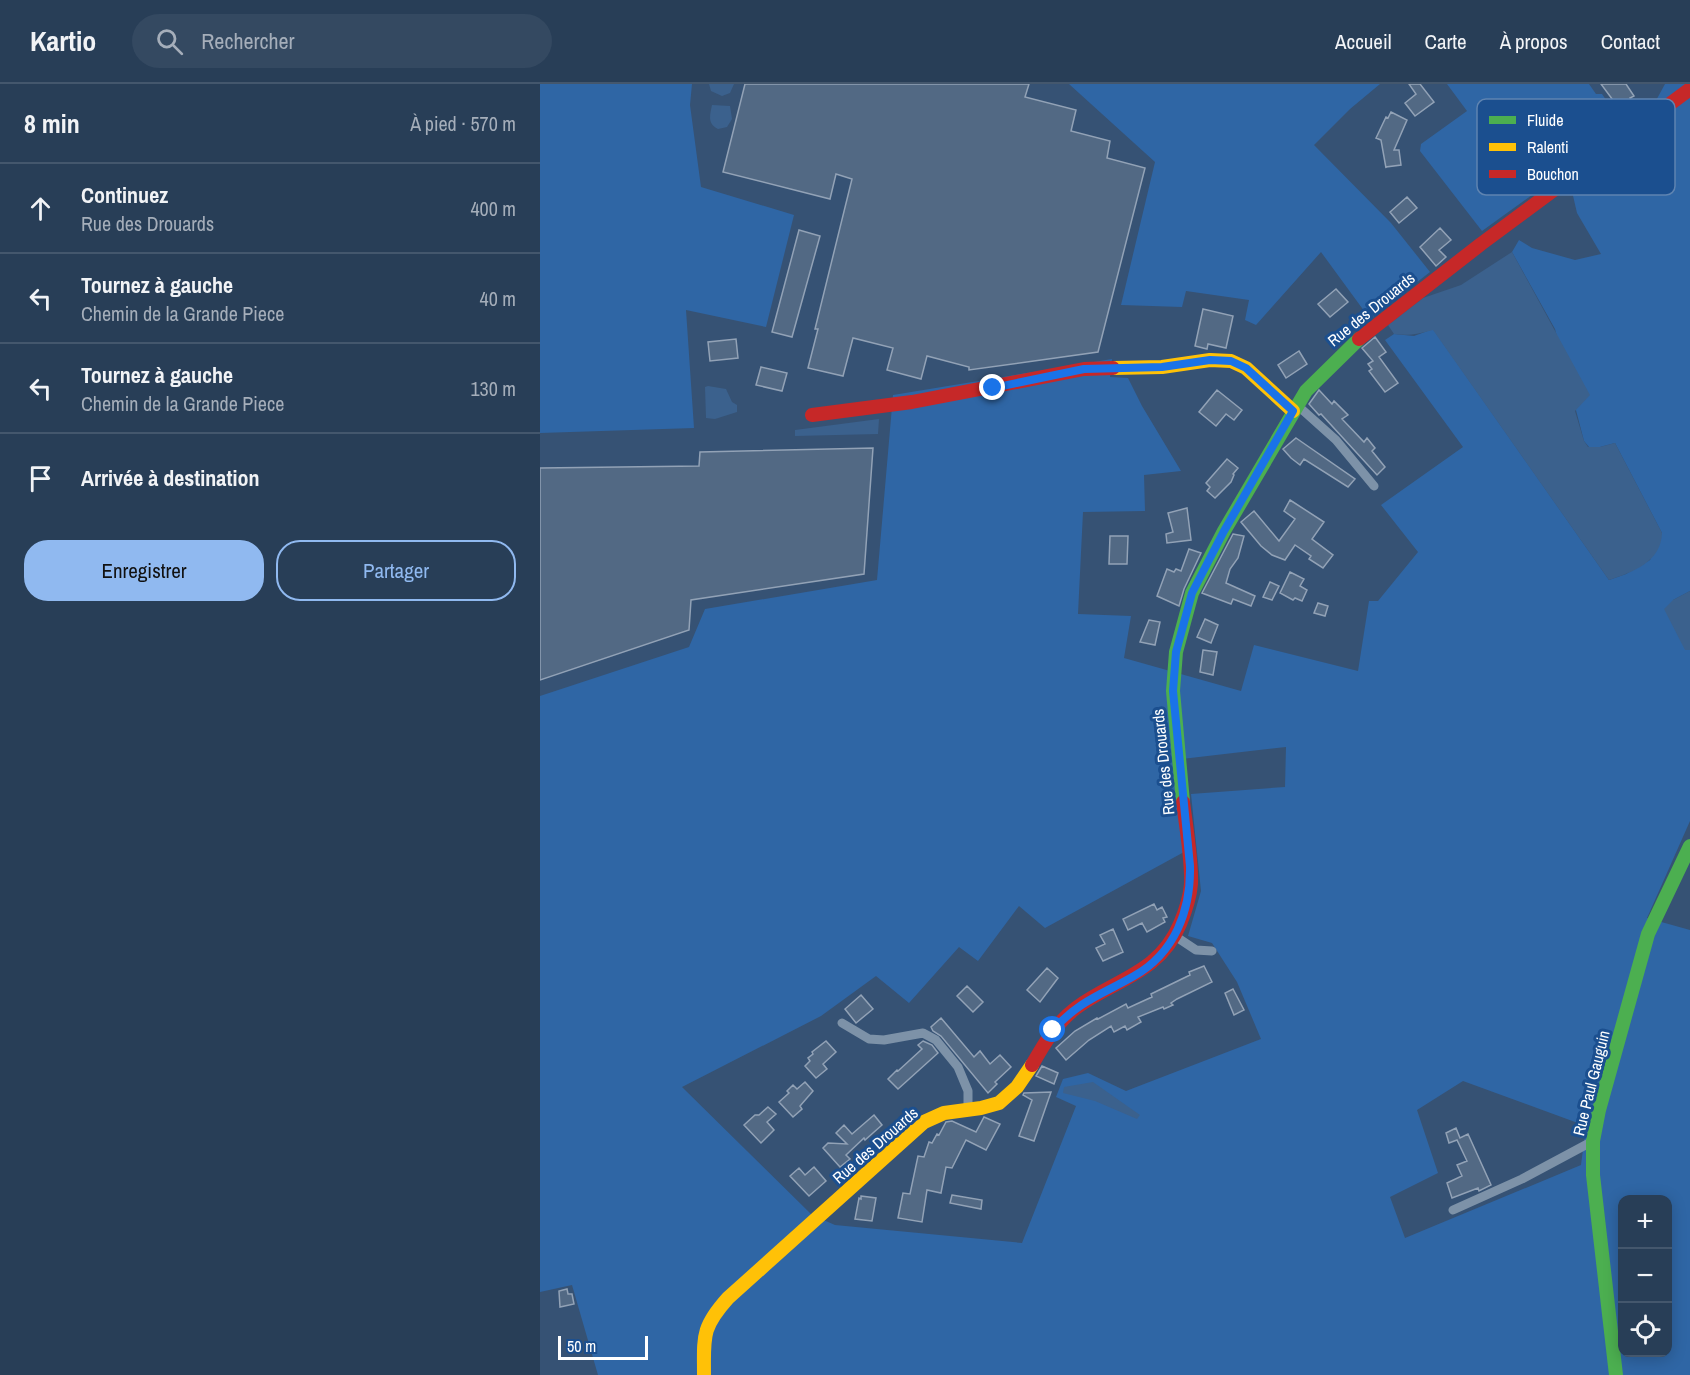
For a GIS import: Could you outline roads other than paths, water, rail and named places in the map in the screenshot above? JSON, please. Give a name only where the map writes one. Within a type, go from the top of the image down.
[{"type":"street","name":"Rue des Drouards","points":[[1675,100],[1690,89]]},
{"type":"street","name":"Rue des Drouards","points":[[704,1375],[704,1337],[712,1316],[728,1298],[924,1122],[942,1113],[990,1106],[1007,1098],[1022,1082],[1044,1043],[1064,1017],[1086,1000],[1135,975],[1151,964],[1174,936],[1184,914],[1191,884],[1173,691],[1176,652],[1192,593],[1224,531],[1295,408],[1324,371],[1377,323],[1545,195]]},
{"type":"street","points":[[812,415],[889,406],[1084,369],[1162,367],[1210,360],[1231,361],[1246,368],[1336,440],[1374,486]]},
{"type":"street","name":"Rue Paul Gauguin","points":[[1616,1375],[1593,1175],[1593,1141],[1599,1110],[1648,934],[1690,846]]},
{"type":"street","points":[[1174,936],[1196,950],[1212,951]]},
{"type":"street","points":[[842,1023],[869,1039],[884,1040],[923,1033],[936,1040],[958,1067],[968,1091],[968,1109]]},
{"type":"street","points":[[1453,1210],[1522,1179],[1593,1141]]}]
